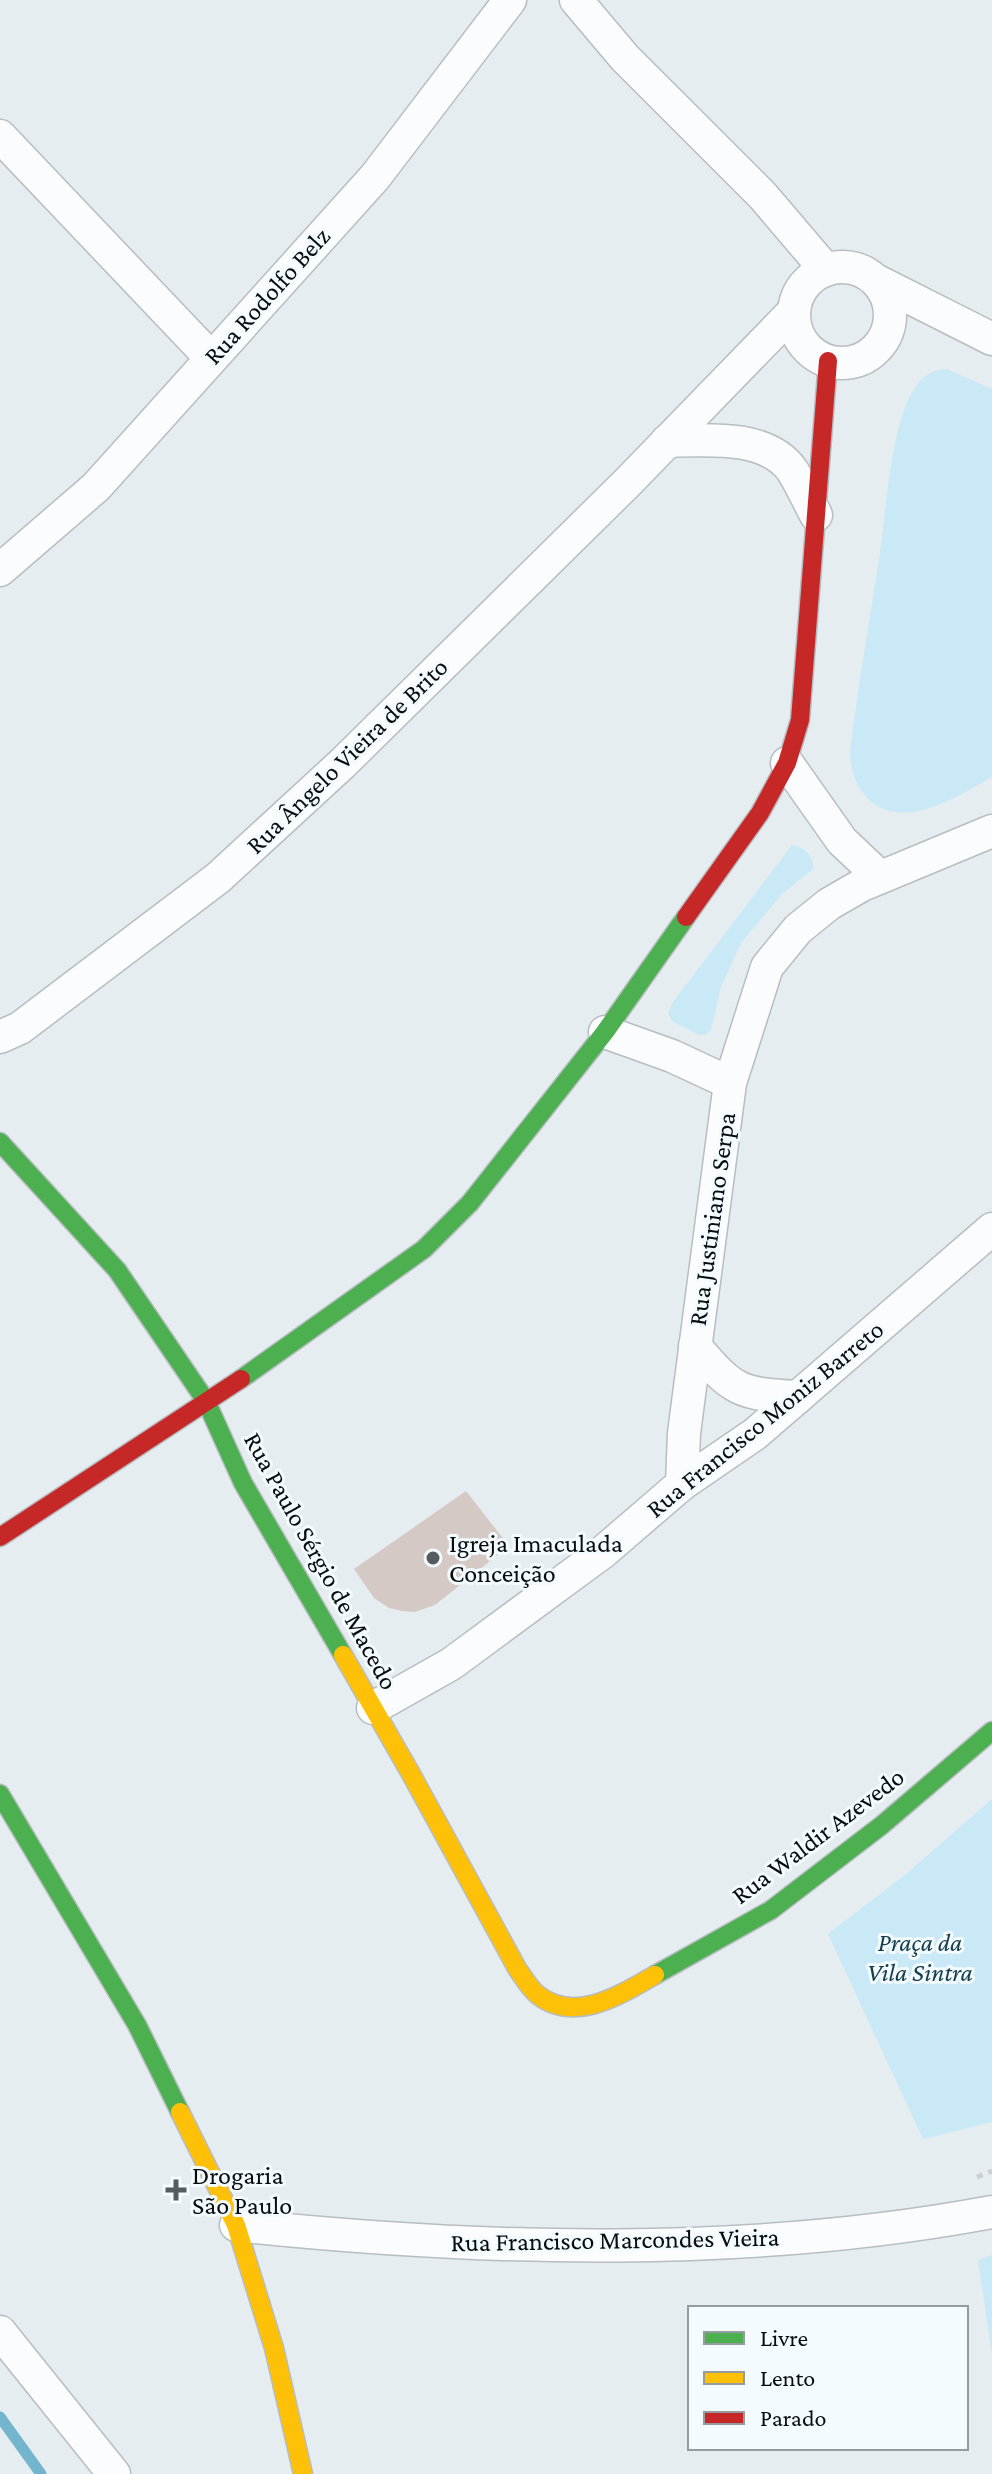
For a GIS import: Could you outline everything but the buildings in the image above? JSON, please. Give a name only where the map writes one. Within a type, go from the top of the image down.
[{"type":"street","name":"Rua Rodolfo Belz","points":[[0,570],[96,487],[375,177],[510,0]]},
{"type":"street","points":[[576,0],[625,58],[763,196],[826,270]]},
{"type":"street","points":[[0,136],[211,358]]},
{"type":"street","points":[[877,281],[886,294],[890,325],[873,352],[860,360],[845,363],[828,361],[813,354],[802,343],[795,328],[793,312],[797,296],[806,282],[826,270],[849,267],[865,272],[992,339]]},
{"type":"street","name":"Rua Ângelo Vieira de Brito","points":[[0,1037],[20,1028],[218,878],[343,763],[793,312]]},
{"type":"street","points":[[0,1537],[284,1351],[424,1249],[470,1203],[605,1032],[760,813],[787,763],[800,720],[828,361]]},
{"type":"street","points":[[667,441],[710,440],[749,444],[775,454],[791,469],[816,515]]},
{"type":"street","points":[[787,763],[842,841],[880,877]]},
{"type":"street","points":[[730,1083],[767,967],[798,929],[829,904],[880,877],[992,831]]},
{"type":"street","name":"Rua Justiniano Serpa","points":[[605,1032],[672,1056],[730,1083],[684,1433],[682,1484]]},
{"type":"street","name":"Rua Paulo Sérgio de Macedo","points":[[0,1142],[117,1270],[206,1401],[243,1483],[373,1708],[518,1970],[535,1993],[552,2004],[578,2008]]},
{"type":"street","name":"Rua Francisco Moniz Barreto","points":[[373,1708],[464,1655],[603,1552],[682,1484],[755,1434],[992,1229]]},
{"type":"street","name":"Rua Justiniano Serpa","points":[[695,1346],[718,1373],[747,1392],[798,1397]]},
{"type":"street","name":"Rua Waldir Azevedo","points":[[578,2008],[625,1992],[771,1910],[882,1825],[992,1731]]},
{"type":"street","points":[[0,1794],[137,2025],[236,2225],[274,2348],[303,2474]]},
{"type":"street","name":"Rua Francisco Marcondes Vieira","points":[[236,2225],[354,2237],[472,2243],[725,2243],[914,2227],[992,2212]]},
{"type":"street","points":[[0,2332],[114,2474]]},
{"type":"green space","points":[[947,369],[992,389],[992,777],[944,803],[909,812],[892,812],[877,806],[863,793],[853,774],[850,752],[890,469],[899,426],[905,407],[920,382],[932,372]]},
{"type":"green space","points":[[792,845],[808,853],[813,869],[782,894],[741,943],[721,987],[711,1030],[699,1035],[672,1021],[668,1013],[673,1002]]},
{"type":"green space","name":"Praça da Vila Sintra","points":[[992,1799],[992,2122],[923,2139],[828,1934],[906,1874]]},
{"type":"green space","points":[[992,2255],[992,2354],[978,2260]]},
{"type":"waterway","points":[[0,2417],[41,2474]]},
{"type":"traffic: fast","points":[[241,1379],[424,1249],[470,1203],[605,1032],[686,917]]},
{"type":"traffic: fast","points":[[0,1142],[117,1270],[206,1401],[243,1483],[343,1655]]},
{"type":"traffic: fast","points":[[655,1975],[771,1910],[882,1825],[992,1731]]},
{"type":"traffic: fast","points":[[0,1794],[137,2025],[180,2112]]},
{"type":"traffic: slow","points":[[343,1655],[518,1970],[535,1993],[552,2003],[582,2007],[612,1998],[655,1975]]},
{"type":"traffic: slow","points":[[180,2112],[236,2225],[274,2348],[303,2474]]},
{"type":"traffic: jam","points":[[686,917],[760,813],[787,763],[800,720],[828,361]]},
{"type":"traffic: jam","points":[[0,1537],[241,1379]]},
{"type":"place","name":"Igreja Imaculada Conceição","points":[[433,1558]]},
{"type":"place","name":"Drogaria São Paulo","points":[[176,2190]]}]
